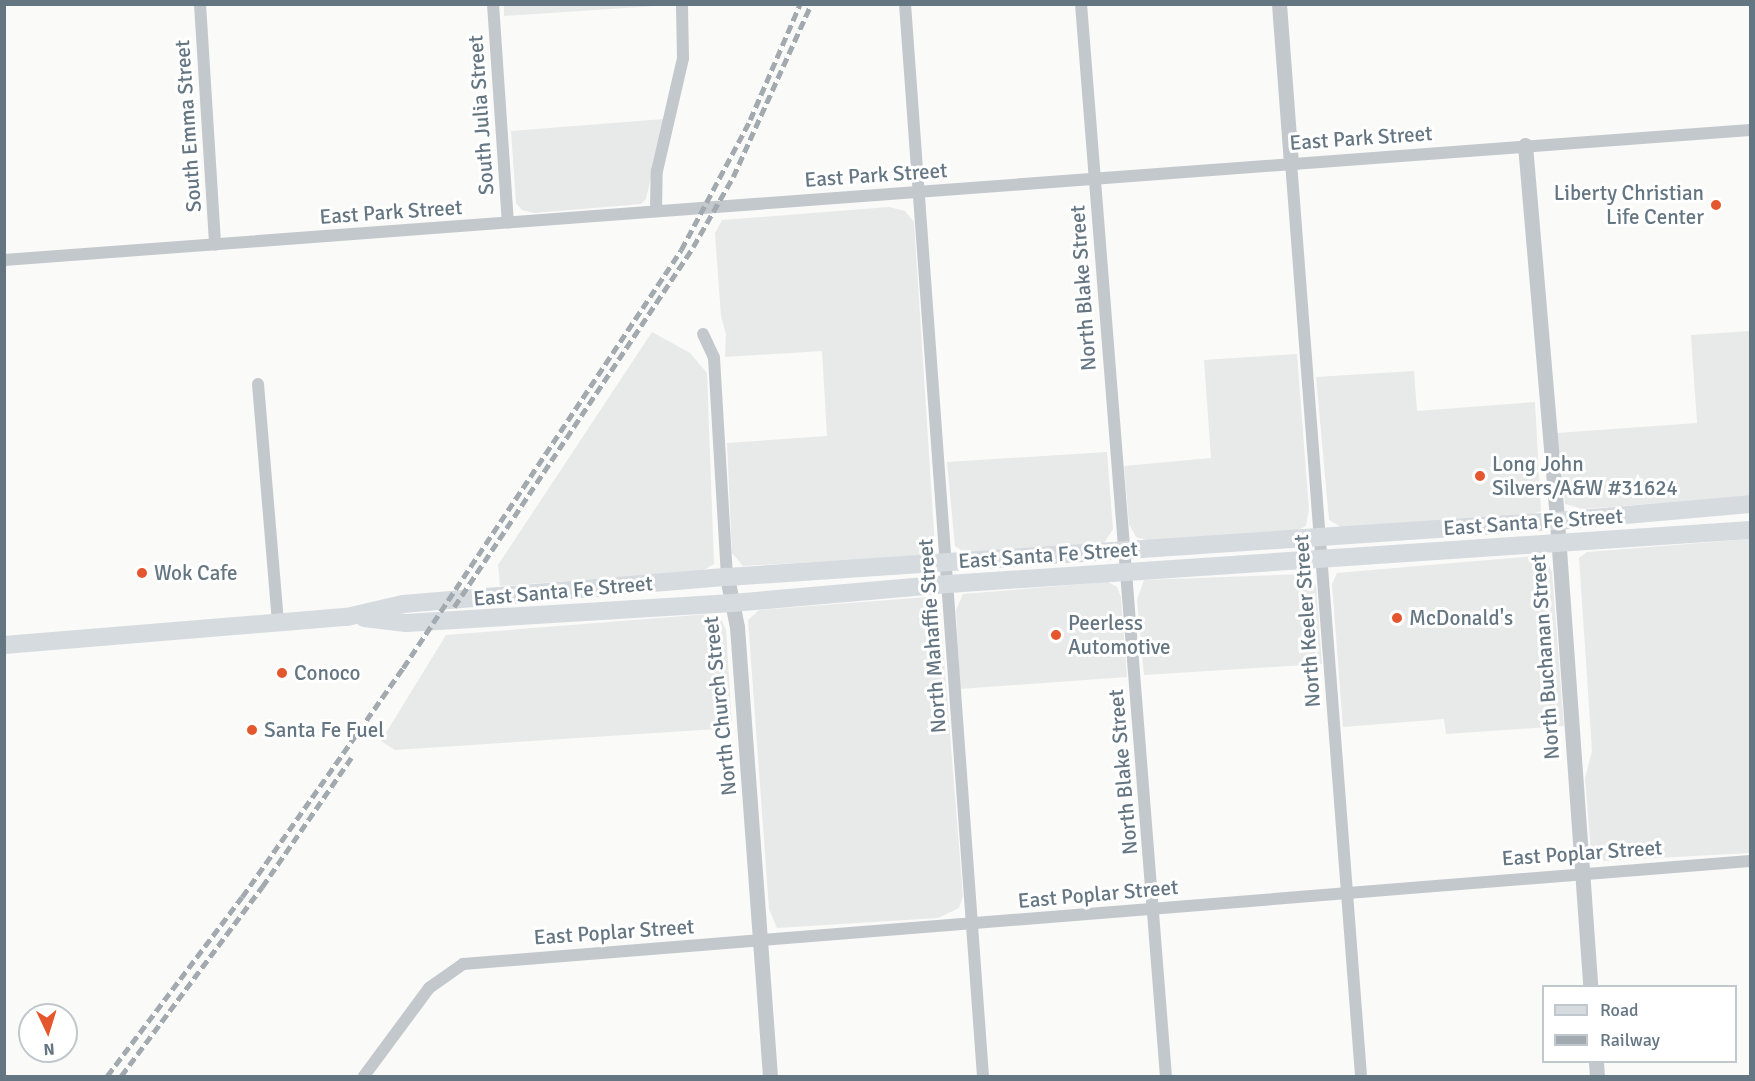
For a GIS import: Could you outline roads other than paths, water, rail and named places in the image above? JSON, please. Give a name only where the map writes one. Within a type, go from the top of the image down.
[{"type":"main road","name":"East Santa Fe Street","points":[[4,645],[347,617],[403,604],[727,577],[1557,521],[1750,504]]},
{"type":"main road","name":"East Santa Fe Street","points":[[347,617],[406,623],[732,603],[948,584],[1322,561],[1750,530]]},
{"type":"street","name":"South Emma Street","points":[[200,4],[215,245]]},
{"type":"street","name":"South Julia Street","points":[[493,4],[508,222]]},
{"type":"street","points":[[656,210],[657,171],[683,58],[682,4]]},
{"type":"street","name":"North Mahaffie Street","points":[[905,4],[983,1077]]},
{"type":"street","name":"North Blake Street","points":[[1081,4],[1166,1077]]},
{"type":"street","points":[[1279,4],[1291,162]]},
{"type":"street","name":"East Park Street","points":[[4,260],[1750,129]]},
{"type":"street","name":"North Buchanan Street","points":[[1525,145],[1557,521],[1590,985]]},
{"type":"street","name":"North Keeler Street","points":[[1291,162],[1361,1077]]},
{"type":"street","name":"North Church Street","points":[[703,334],[714,358],[727,577],[737,627],[771,1077]]},
{"type":"street","points":[[258,384],[278,623]]},
{"type":"street","name":"East Poplar Street","points":[[364,1077],[429,988],[450,971],[479,962],[1154,910],[1347,891],[1581,872],[1750,861]]},
{"type":"railway","points":[[107,1076],[242,897],[403,668],[681,250],[750,120],[800,4]]},
{"type":"railway","points":[[454,607],[693,247],[733,177],[811,4]]},
{"type":"railway","points":[[121,1076],[262,887],[351,758]]},
{"type":"place","name":"Liberty Christian Life Center","points":[[1716,205]]},
{"type":"place","name":"Long John Silvers/A&W #31624","points":[[1480,476]]},
{"type":"place","name":"Wok Cafe","points":[[142,573]]},
{"type":"place","name":"McDonald's","points":[[1397,618]]},
{"type":"place","name":"Peerless Automotive","points":[[1056,635]]},
{"type":"place","name":"Conoco","points":[[282,673]]},
{"type":"place","name":"Santa Fe Fuel","points":[[252,730]]}]
